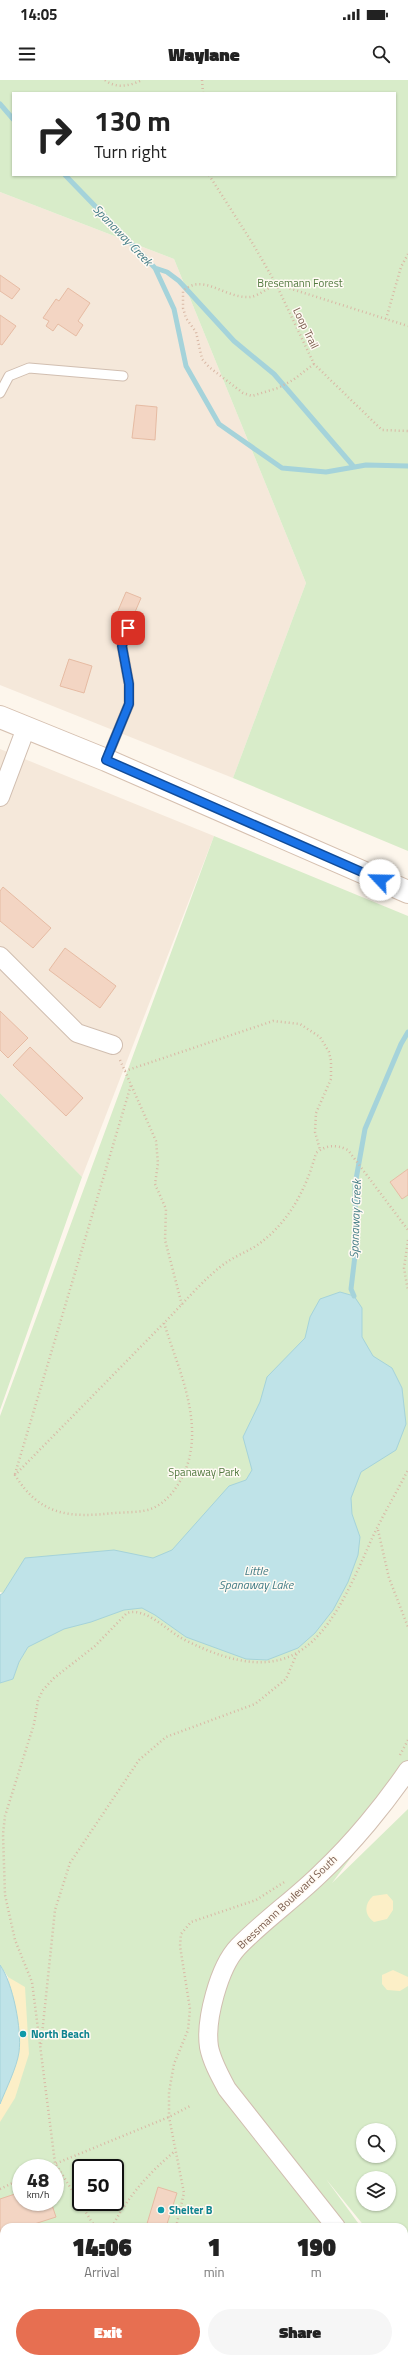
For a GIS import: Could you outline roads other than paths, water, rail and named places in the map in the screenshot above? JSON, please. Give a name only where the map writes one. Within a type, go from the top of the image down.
[{"type":"main road","points":[[0,717],[106,760],[408,892]]},
{"type":"street","points":[[0,797],[26,728]]},
{"type":"street","points":[[0,956],[67,1024],[78,1033],[113,1045]]},
{"type":"street","name":"Bressmann Boulevard South","points":[[333,2223],[227,2089],[216,2068],[209,2046],[210,2017],[222,1975],[238,1948],[323,1872],[383,1804],[408,1770]]},
{"type":"lane","points":[[0,393],[9,376],[29,368],[123,376]]},
{"type":"lane","points":[[106,760],[129,704],[129,684],[122,646],[128,628]]},
{"type":"water","name":"Little Spanaway Lake","points":[[340,1292],[354,1296],[362,1308],[362,1337],[373,1356],[392,1368],[402,1388],[406,1424],[396,1450],[361,1472],[351,1498],[352,1514],[360,1537],[358,1555],[348,1582],[333,1610],[315,1633],[298,1648],[267,1660],[246,1659],[186,1637],[155,1615],[142,1608],[124,1610],[91,1622],[64,1629],[28,1647],[19,1662],[13,1679],[0,1683],[0,1595],[3,1593],[25,1558],[114,1550],[153,1558],[172,1550],[229,1486],[246,1480],[252,1470],[243,1437],[260,1402],[267,1377],[305,1338],[310,1317],[320,1299]]},
{"type":"water","points":[[0,1965],[5,1973],[13,1995],[18,2020],[20,2043],[16,2064],[0,2104]]},
{"type":"waterway","name":"Spanaway Creek","points":[[0,104],[12,118]]},
{"type":"waterway","name":"Spanaway Creek","points":[[66,176],[155,268],[174,309],[186,366],[219,424],[282,468],[326,472],[366,465],[408,466]]},
{"type":"waterway","points":[[155,268],[167,272],[179,281],[234,341],[274,374],[354,467]]},
{"type":"waterway","name":"Spanaway Creek","points":[[354,1296],[351,1289],[356,1247],[355,1185],[365,1129],[401,1044],[408,1032]]},
{"type":"place","name":"North Beach","points":[[23,2034]]},
{"type":"place","name":"Shelter B","points":[[161,2210]]},
{"type":"park label","name":"Bresemann Forest","points":[[300,283]]},
{"type":"park label","name":"Spanaway Park","points":[[204,1472]]}]
